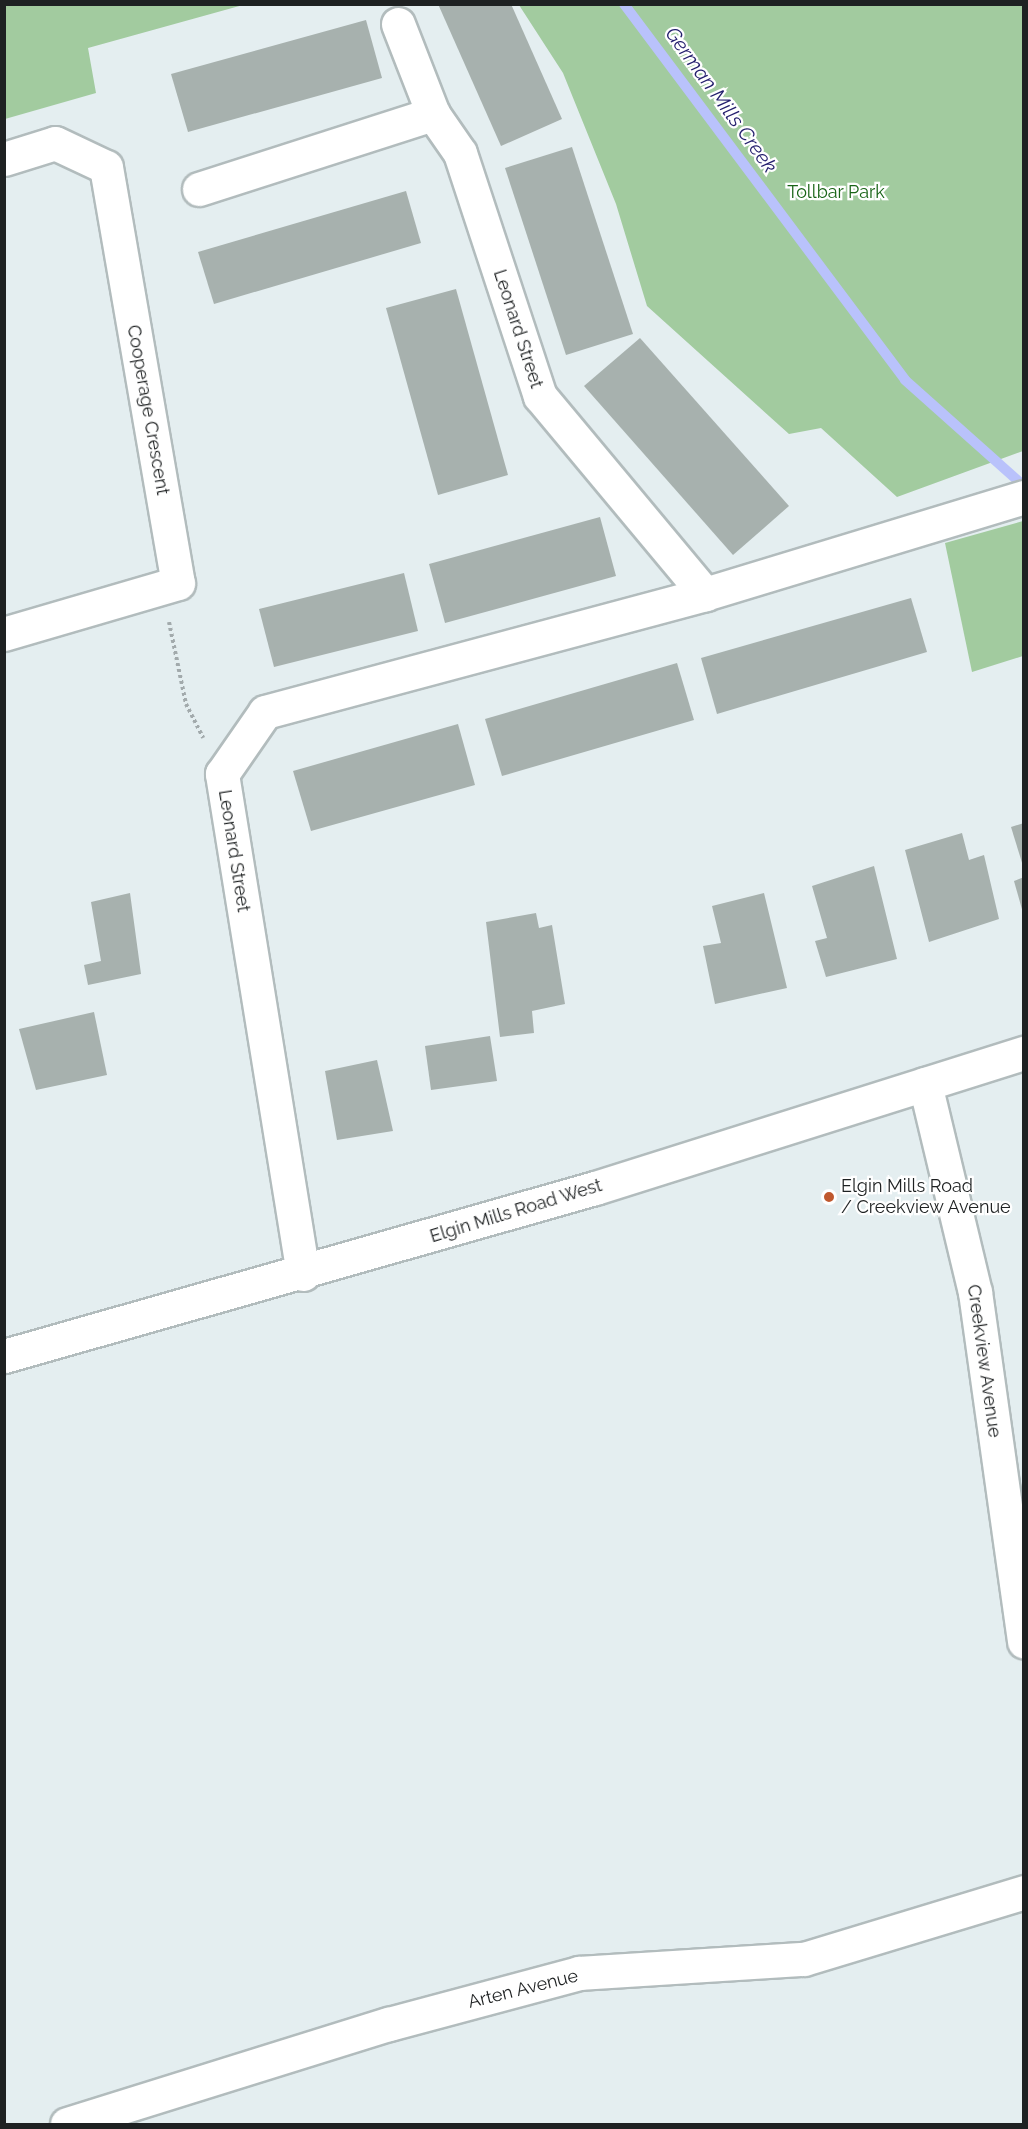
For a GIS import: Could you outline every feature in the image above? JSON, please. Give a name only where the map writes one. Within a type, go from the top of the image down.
[{"type":"street","name":"Leonard Street","points":[[398,24],[433,114],[460,153],[540,396],[705,594]]},
{"type":"street","points":[[199,189],[433,114]]},
{"type":"street","name":"Cooperage Crescent","points":[[4,159],[56,143],[106,167],[178,583],[4,634]]},
{"type":"street","name":"Leonard Street","points":[[303,1274],[222,774],[265,712],[705,594],[1023,497]]},
{"type":"street","name":"Elgin Mills Road West","points":[[4,1356],[303,1274],[1023,1053]]},
{"type":"street","name":"Creekview Avenue","points":[[925,1084],[975,1292],[1023,1642]]},
{"type":"street","name":"Arten Avenue","points":[[66,2124],[389,2024],[579,1973],[804,1959],[1023,1892]]},
{"type":"path","points":[[158,623],[169,621],[186,704],[222,774]]},
{"type":"green space","points":[[5,4],[243,5],[88,48],[96,93],[5,119]]},
{"type":"green space","name":"Tollbar Park","points":[[519,5],[1023,5],[1023,451],[897,497],[821,428],[789,434],[647,306],[616,204],[563,73]]},
{"type":"green space","points":[[1023,521],[1023,656],[972,672],[945,543]]},
{"type":"building","points":[[438,4],[511,4],[562,119],[501,146]]},
{"type":"building","points":[[366,20],[382,78],[188,132],[171,74]]},
{"type":"building","points":[[572,147],[633,334],[566,355],[505,168]]},
{"type":"building","points":[[406,191],[421,243],[214,304],[198,252]]},
{"type":"building","points":[[456,289],[508,475],[438,495],[386,308]]},
{"type":"building","points":[[640,338],[789,506],[733,555],[584,386]]},
{"type":"building","points":[[600,517],[616,576],[445,623],[429,564]]},
{"type":"building","points":[[404,573],[418,631],[274,667],[259,609]]},
{"type":"building","points":[[911,598],[927,652],[717,714],[701,658]]},
{"type":"building","points":[[677,663],[694,720],[502,776],[485,719]]},
{"type":"building","points":[[458,724],[475,785],[311,831],[293,771]]},
{"type":"building","points":[[1024,823],[1024,866],[1023,866],[1011,827]]},
{"type":"building","points":[[962,833],[969,860],[984,855],[999,919],[929,942],[905,850]]},
{"type":"building","points":[[874,866],[897,959],[826,977],[815,941],[827,938],[812,886]]},
{"type":"building","points":[[1024,877],[1024,913],[1023,913],[1014,881]]},
{"type":"building","points":[[130,893],[141,974],[88,985],[84,965],[101,961],[91,902]]},
{"type":"building","points":[[764,893],[787,988],[715,1004],[703,946],[721,943],[712,906]]},
{"type":"building","points":[[536,913],[539,928],[552,925],[565,1004],[532,1011],[534,1033],[500,1037],[486,922]]},
{"type":"building","points":[[94,1012],[107,1075],[36,1090],[19,1029]]},
{"type":"building","points":[[490,1036],[497,1081],[431,1090],[425,1046]]},
{"type":"building","points":[[377,1060],[393,1131],[337,1140],[325,1071]]},
{"type":"waterway","name":"German Mills Creek","points":[[624,4],[905,380],[1024,486]]},
{"type":"place","name":"Elgin Mills Road / Creekview Avenue","points":[[829,1197]]}]
